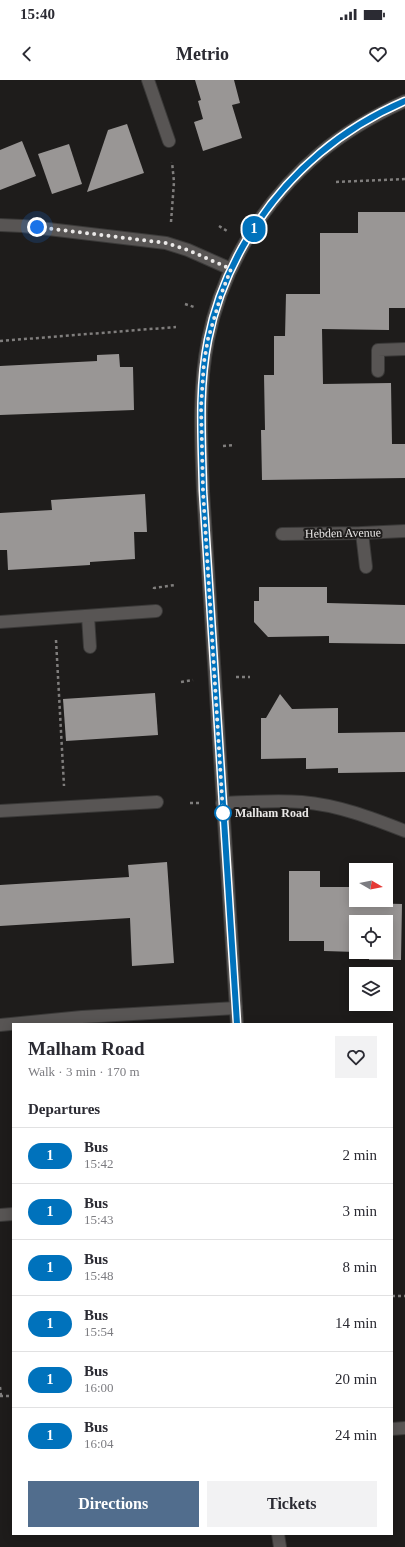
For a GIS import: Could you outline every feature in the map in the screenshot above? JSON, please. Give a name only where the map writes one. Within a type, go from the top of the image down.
[{"type":"street","points":[[148,80],[170,141]]},
{"type":"street","points":[[237,1023],[203,491],[201,407],[204,362],[208,339],[222,292],[231,269],[259,221],[277,197],[320,153],[346,134],[386,110],[405,101]]},
{"type":"street","points":[[0,225],[23,226],[166,243],[188,250],[231,269]]},
{"type":"street","points":[[378,371],[378,350],[405,349]]},
{"type":"street","name":"Hebden Avenue","points":[[282,534],[362,534],[405,531]]},
{"type":"street","points":[[362,534],[366,567]]},
{"type":"street","points":[[0,622],[156,612]]},
{"type":"street","points":[[88,616],[90,646]]},
{"type":"street","points":[[222,803],[280,801],[321,804],[354,812],[405,831]]},
{"type":"street","points":[[0,811],[157,802]]},
{"type":"street","points":[[20,1023],[82,1017],[236,1008]]},
{"type":"street","points":[[0,1025],[12,1024]]},
{"type":"street","points":[[0,1216],[12,1214]]},
{"type":"street","points":[[393,1429],[405,1428]]},
{"type":"street","points":[[278,1535],[280,1547]]},
{"type":"path","points":[[166,243],[171,222],[174,182],[170,141]]},
{"type":"path","points":[[336,182],[405,179]]},
{"type":"path","points":[[0,340],[176,327]]},
{"type":"path","points":[[158,587],[175,585]]},
{"type":"path","points":[[55,619],[63,763]]},
{"type":"path","points":[[393,1296],[405,1296]]},
{"type":"path","points":[[0,1387],[0,1396],[12,1396]]},
{"type":"building","points":[[195,80],[234,80],[240,103],[232,105],[242,138],[203,151],[194,122],[203,119],[198,101],[201,100]]},
{"type":"building","points":[[127,124],[144,173],[87,192],[108,130]]},
{"type":"building","points":[[22,141],[36,176],[0,190],[0,150]]},
{"type":"building","points":[[69,144],[82,184],[52,194],[38,154]]},
{"type":"building","points":[[358,212],[405,212],[405,308],[389,308],[389,330],[322,329],[323,384],[391,383],[392,444],[405,444],[405,478],[262,480],[261,430],[265,430],[264,375],[274,375],[274,336],[285,336],[286,294],[320,294],[320,233],[358,233]]},
{"type":"building","points":[[119,354],[120,367],[133,367],[134,410],[0,415],[0,366],[97,361],[97,355]]},
{"type":"building","points":[[145,494],[147,532],[134,532],[135,559],[90,562],[90,565],[8,570],[7,550],[0,550],[0,513],[52,510],[51,500]]},
{"type":"building","points":[[259,587],[327,587],[327,603],[405,605],[405,644],[329,643],[329,636],[268,637],[254,622],[254,601],[259,601]]},
{"type":"building","points":[[155,693],[158,735],[66,741],[63,699]]},
{"type":"building","points":[[280,694],[292,709],[338,708],[338,733],[405,732],[405,772],[338,773],[338,768],[306,769],[306,758],[261,759],[261,718],[266,718]]},
{"type":"building","points":[[167,862],[174,963],[132,966],[130,918],[0,926],[0,885],[129,877],[128,865]]},
{"type":"building","points":[[289,871],[320,871],[320,887],[349,887],[349,907],[393,907],[393,904],[402,904],[401,960],[369,960],[393,959],[393,915],[349,915],[349,952],[324,951],[324,941],[289,941]]},
{"type":"bus line","name":"1","points":[[237,1023],[203,491],[201,407],[204,362],[208,339],[222,292],[231,269],[259,221],[277,197],[320,153],[346,134],[386,110],[405,101]]},
{"type":"place","name":"Malham Road","points":[[223,813]]},
{"type":"route","points":[[37,227],[166,243],[204,256],[231,269],[222,292],[208,339],[204,362],[201,407],[203,491],[216,677],[223,813]]}]
